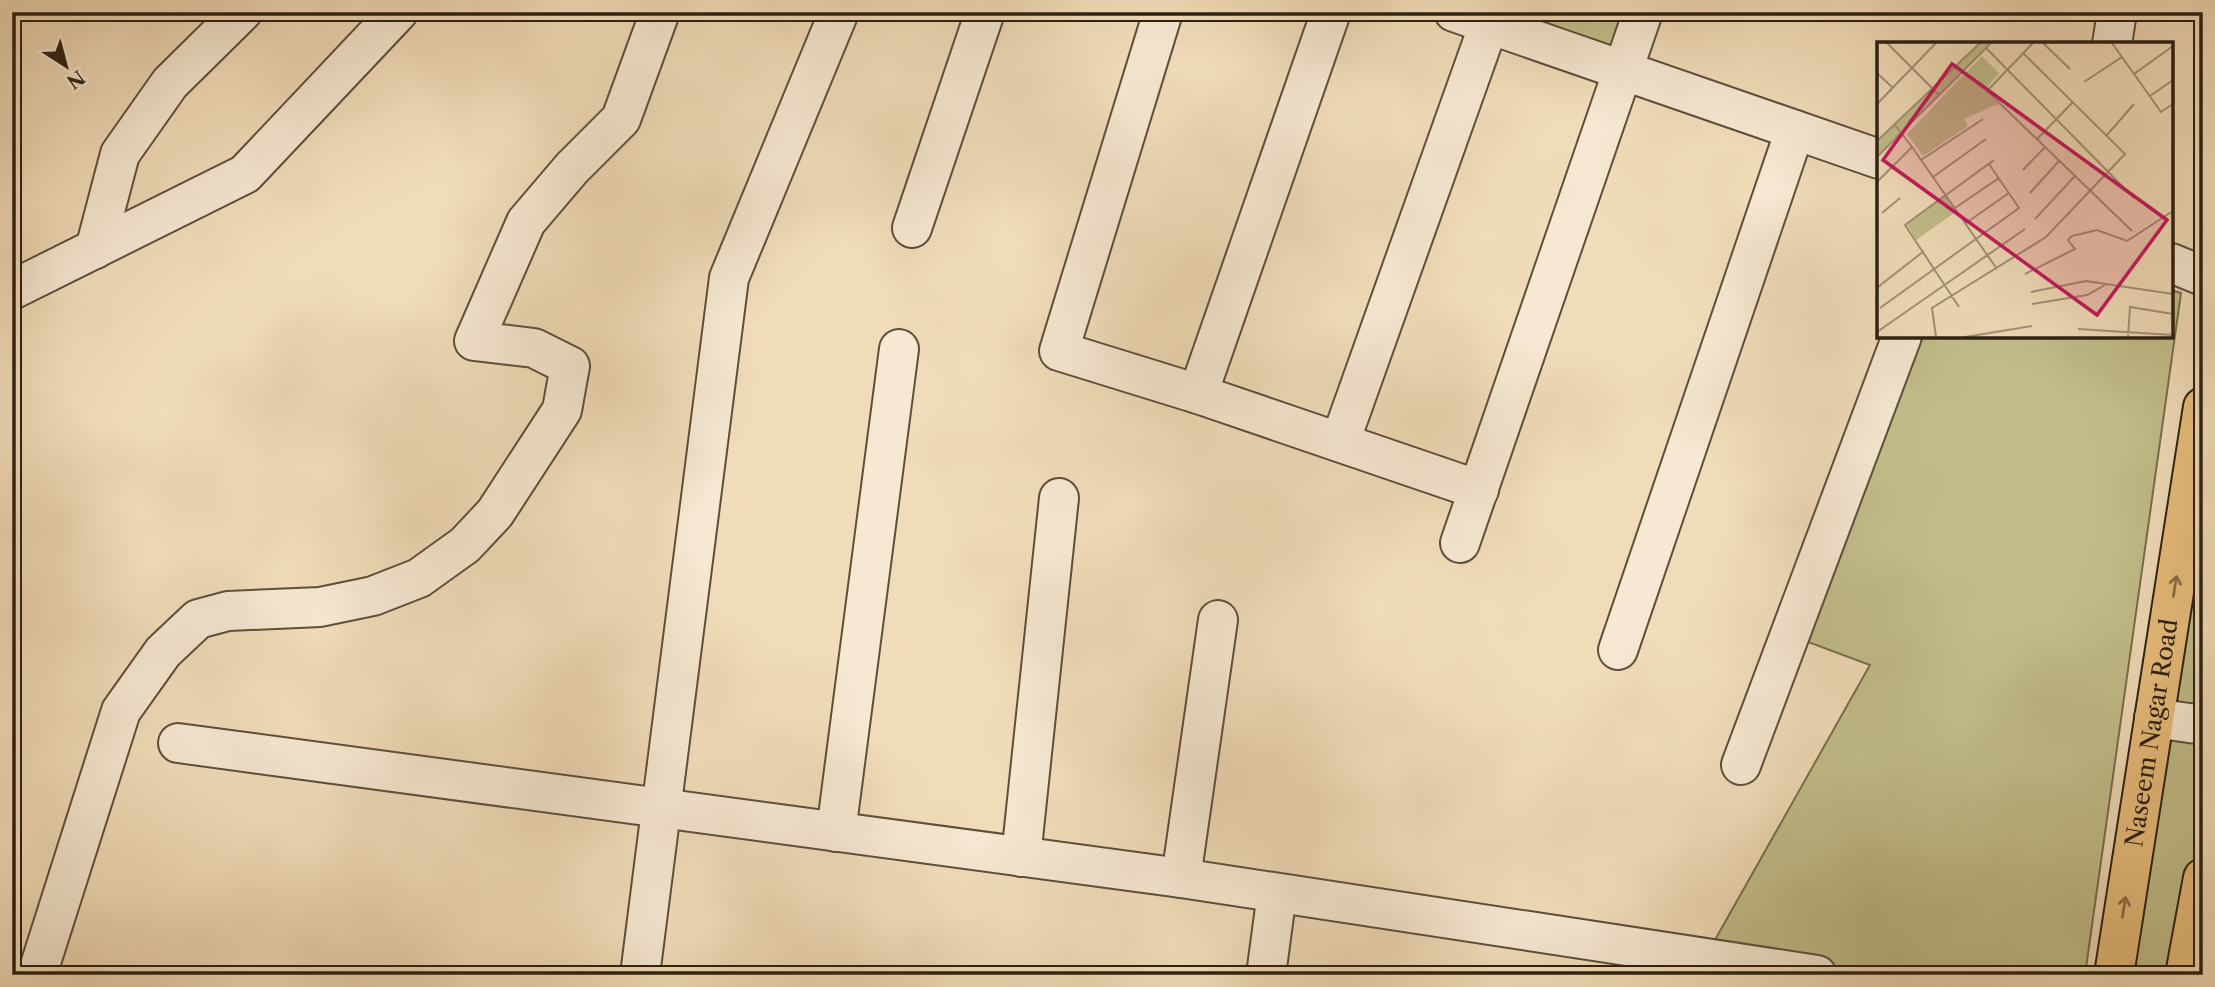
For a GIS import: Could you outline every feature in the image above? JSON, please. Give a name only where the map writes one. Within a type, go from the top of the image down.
[{"type":"main road","name":"Naseem Nagar Road","points":[[2114,975],[2203,407]]},
{"type":"main road","points":[[2185,975],[2203,878]]},
{"type":"street","points":[[95,249],[120,154],[170,83],[242,12]]},
{"type":"street","points":[[12,290],[245,174],[398,12]]},
{"type":"street","points":[[37,975],[121,711],[163,652],[198,619],[228,611],[320,607],[373,596],[419,578],[465,545],[495,513],[527,466],[562,410],[570,366],[534,348],[474,341],[526,222],[572,168],[621,119],[660,12]]},
{"type":"street","points":[[640,975],[729,278],[839,12]]},
{"type":"street","points":[[912,228],[985,12]]},
{"type":"street","points":[[1163,12],[1059,351],[1198,394],[1479,490]]},
{"type":"street","points":[[1198,394],[1331,12]]},
{"type":"street","points":[[1460,543],[1643,12]]},
{"type":"street","points":[[2112,42],[2117,12]]},
{"type":"street","points":[[1340,442],[1472,18],[1877,158]]},
{"type":"street","points":[[1618,650],[1795,130]]},
{"type":"street","points":[[2173,263],[2203,275]]},
{"type":"street","points":[[1741,765],[1901,338]]},
{"type":"street","points":[[836,832],[899,349]]},
{"type":"street","points":[[1021,857],[1059,498]]},
{"type":"street","points":[[1181,878],[1218,620]]},
{"type":"street","points":[[2154,718],[2203,725]]},
{"type":"street","points":[[178,743],[1181,878],[1817,975]]},
{"type":"street","points":[[1266,975],[1278,893]]},
{"type":"shaded area","points":[[1464,12],[1643,12],[1624,71]]},
{"type":"shaded area","points":[[2173,291],[2181,293],[2085,975],[1871,975],[1871,972],[1711,947],[1870,665],[1808,642],[1921,338],[2173,338]]},
{"type":"shaded area","points":[[2203,402],[2203,895],[2189,975],[2112,975]]}]
